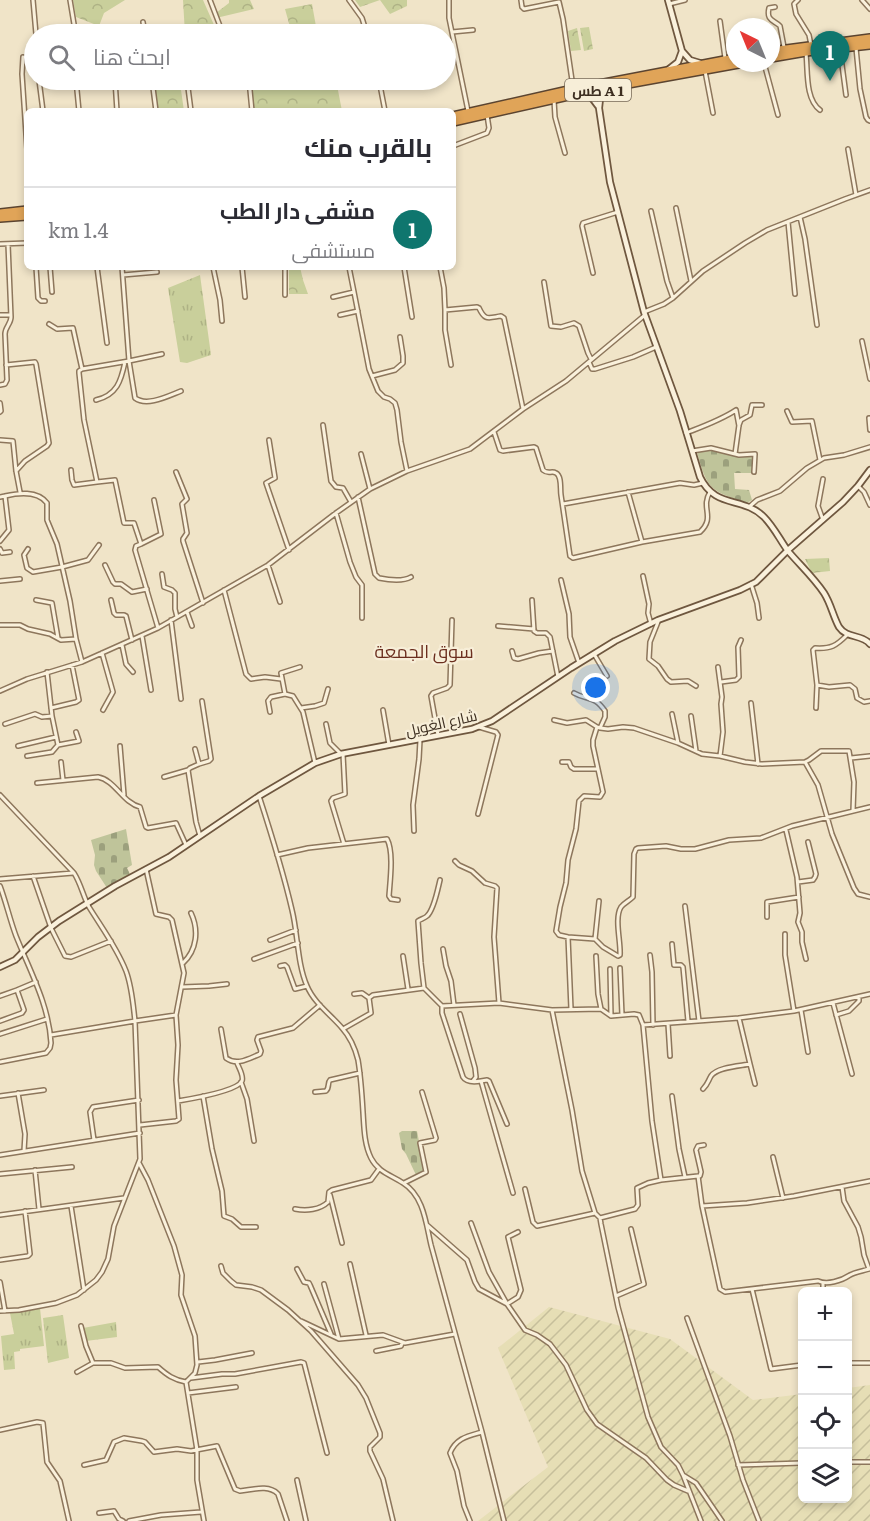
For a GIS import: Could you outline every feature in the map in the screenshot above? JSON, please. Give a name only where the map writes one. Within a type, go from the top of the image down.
[{"type":"highway","points":[[780,50],[870,38]]},
{"type":"highway","points":[[780,56],[840,47],[870,45]]},
{"type":"highway","name":"طس A 1","points":[[456,121],[704,67],[726,60]]},
{"type":"highway","name":"طس A 1","points":[[456,115],[666,71],[726,65]]},
{"type":"highway","points":[[0,213],[24,210]]},
{"type":"highway","points":[[0,218],[24,216]]},
{"type":"street","points":[[33,0],[35,24]]},
{"type":"street","points":[[70,0],[74,24]]},
{"type":"street","points":[[210,0],[219,24]]},
{"type":"street","points":[[349,0],[364,24]]},
{"type":"street","points":[[449,0],[451,24]]},
{"type":"street","points":[[521,0],[524,9],[551,2],[560,4],[573,89]]},
{"type":"street","points":[[685,0],[669,2],[682,51],[690,60],[704,67],[713,113]]},
{"type":"street","points":[[798,0],[794,4],[796,14],[809,35],[811,45]]},
{"type":"street","points":[[862,0],[870,9]]},
{"type":"street","points":[[775,7],[769,8],[768,11],[771,20],[780,26],[784,49]]},
{"type":"street","points":[[720,21],[726,60]]},
{"type":"street","points":[[456,32],[472,30]]},
{"type":"street","points":[[855,46],[860,89],[866,117],[870,121]]},
{"type":"street","points":[[840,47],[846,95]]},
{"type":"street","points":[[456,48],[468,113]]},
{"type":"street","points":[[666,71],[678,62],[682,51]]},
{"type":"street","points":[[806,52],[811,99],[820,110]]},
{"type":"street","points":[[23,57],[24,108]]},
{"type":"street","points":[[766,72],[778,115]]},
{"type":"street","points":[[609,88],[601,97],[599,108],[610,182],[645,314],[703,483],[710,492],[722,499],[749,507],[764,517],[823,592],[839,628],[847,635],[864,639],[870,644]]},
{"type":"street","points":[[41,90],[44,108]]},
{"type":"street","points":[[77,90],[79,108]]},
{"type":"street","points":[[116,90],[117,108]]},
{"type":"street","points":[[153,90],[156,108]]},
{"type":"street","points":[[188,90],[191,108]]},
{"type":"street","points":[[250,90],[252,108]]},
{"type":"street","points":[[381,90],[384,108]]},
{"type":"street","points":[[580,94],[592,98],[599,108]]},
{"type":"street","points":[[554,100],[556,120],[565,153]]},
{"type":"street","points":[[456,145],[487,133],[489,128],[486,114]]},
{"type":"street","points":[[848,150],[856,195]]},
{"type":"street","points":[[0,692],[47,672],[82,662],[158,628],[268,565],[370,489],[407,471],[470,449],[523,409],[566,381],[645,314],[673,298],[703,271],[745,243],[767,230],[870,190]]},
{"type":"street","points":[[676,208],[691,281]]},
{"type":"street","points":[[651,211],[673,298]]},
{"type":"street","points":[[593,273],[583,223],[618,212]]},
{"type":"street","points":[[800,218],[817,325]]},
{"type":"street","points":[[788,222],[795,294]]},
{"type":"street","points":[[0,244],[24,243]]},
{"type":"street","points":[[0,385],[5,384],[7,380],[5,330],[11,315],[8,244]]},
{"type":"street","points":[[36,270],[39,298],[41,302],[45,302]]},
{"type":"street","points":[[50,270],[52,292]]},
{"type":"street","points":[[97,270],[107,343]]},
{"type":"street","points":[[122,270],[127,361],[135,398],[138,400],[159,399],[181,391]]},
{"type":"street","points":[[214,270],[222,321]]},
{"type":"street","points":[[242,270],[245,297]]},
{"type":"street","points":[[285,270],[285,295]]},
{"type":"street","points":[[350,270],[368,363],[378,391],[395,404],[407,471]]},
{"type":"street","points":[[404,270],[412,316]]},
{"type":"street","points":[[441,270],[444,288],[445,330],[451,365]]},
{"type":"street","points":[[122,275],[157,272]]},
{"type":"street","points":[[544,282],[551,326],[561,327],[574,324],[579,326],[592,369],[633,357],[656,347]]},
{"type":"street","points":[[333,297],[354,292]]},
{"type":"street","points":[[445,310],[477,307],[485,318],[501,316],[504,318],[523,409]]},
{"type":"street","points":[[340,315],[358,311]]},
{"type":"street","points":[[0,315],[11,315]]},
{"type":"street","points":[[50,324],[57,329],[73,327],[82,369]]},
{"type":"street","points":[[372,376],[395,370],[403,363],[400,337]]},
{"type":"street","points":[[862,341],[870,379]]},
{"type":"street","points":[[97,482],[82,407],[78,372],[82,369],[162,354]]},
{"type":"street","points":[[96,400],[120,385],[127,361]]},
{"type":"street","points":[[6,365],[35,362],[49,443],[21,464],[16,471]]},
{"type":"street","points":[[0,403],[0,412]]},
{"type":"street","points":[[735,454],[741,420],[750,415],[752,405],[762,405]]},
{"type":"street","points":[[686,433],[716,422],[736,410],[739,426]]},
{"type":"street","points":[[787,411],[794,423],[810,420],[813,423],[820,460]]},
{"type":"street","points":[[869,418],[870,430]]},
{"type":"street","points":[[322,425],[331,482],[336,487],[343,488],[351,502]]},
{"type":"street","points":[[494,432],[500,450],[534,447],[543,471],[555,472],[559,476],[571,557],[578,558],[642,542],[700,532],[707,525],[706,500],[710,492]]},
{"type":"street","points":[[0,440],[13,441],[20,492]]},
{"type":"street","points":[[269,440],[275,478],[266,483],[289,550]]},
{"type":"street","points":[[749,507],[757,500],[780,491],[807,468],[824,458],[870,447]]},
{"type":"street","points":[[691,451],[711,448],[735,454],[755,454],[754,472]]},
{"type":"street","points":[[361,454],[370,489]]},
{"type":"street","points":[[71,470],[74,485],[115,480],[124,524],[134,523],[141,544]]},
{"type":"street","name":"شارع الغويل","points":[[0,968],[23,953],[38,937],[87,903],[169,857],[259,796],[315,763],[342,754],[439,737],[479,727],[492,721],[615,641],[658,620],[751,584],[858,486],[870,470]]},
{"type":"street","points":[[177,472],[187,499],[182,504],[187,533],[183,541],[203,603]]},
{"type":"street","points":[[822,520],[818,506],[823,479]]},
{"type":"street","points":[[562,504],[680,483],[694,485],[703,483]]},
{"type":"street","points":[[858,486],[864,492],[870,505]]},
{"type":"street","points":[[0,541],[9,531],[2,497],[20,492],[34,494],[46,501],[47,520],[57,544],[82,662]]},
{"type":"street","points":[[628,492],[642,542]]},
{"type":"street","points":[[358,497],[375,574],[383,579],[404,580],[411,577]]},
{"type":"street","points":[[154,500],[161,534],[136,546],[135,550],[158,628]]},
{"type":"street","points":[[336,513],[353,572],[362,585],[362,618]]},
{"type":"street","points":[[28,549],[24,555],[28,570],[33,572],[88,560],[99,545]]},
{"type":"street","points":[[0,549],[2,554],[10,552]]},
{"type":"street","points":[[105,565],[115,584],[121,584],[131,592],[147,589]]},
{"type":"street","points":[[268,565],[280,602]]},
{"type":"street","points":[[162,574],[164,587],[175,593],[177,617]]},
{"type":"street","points":[[643,576],[651,624]]},
{"type":"street","points":[[0,581],[20,579]]},
{"type":"street","points":[[561,580],[569,614],[570,637],[579,663]]},
{"type":"street","points":[[751,584],[759,618]]},
{"type":"street","points":[[224,590],[246,674],[251,679],[266,677],[281,679]]},
{"type":"street","points":[[36,600],[52,603],[58,638]]},
{"type":"street","points":[[111,600],[114,613],[126,616],[132,640]]},
{"type":"street","points":[[531,600],[534,629],[536,633],[549,635],[558,677]]},
{"type":"street","points":[[187,612],[192,626]]},
{"type":"street","points":[[171,620],[182,699]]},
{"type":"street","points":[[439,737],[431,696],[450,685],[452,620]]},
{"type":"street","points":[[658,620],[650,642],[649,659],[671,682],[685,680],[696,686]]},
{"type":"street","points":[[0,625],[20,625],[62,640],[76,639]]},
{"type":"street","points":[[498,626],[534,629]]},
{"type":"street","points":[[816,708],[817,685],[813,650],[831,648],[847,635]]},
{"type":"street","points":[[142,636],[151,690]]},
{"type":"street","points":[[721,682],[736,680],[739,677],[738,647],[741,640]]},
{"type":"street","points":[[122,645],[126,664],[134,672]]},
{"type":"street","points":[[512,651],[514,658],[518,659],[553,651]]},
{"type":"street","points":[[102,653],[113,692],[103,710]]},
{"type":"street","points":[[594,654],[607,676]]},
{"type":"street","points":[[51,708],[79,700],[72,665]]},
{"type":"street","points":[[285,694],[280,675],[300,667]]},
{"type":"street","points":[[718,667],[721,682],[723,732],[720,756]]},
{"type":"street","points":[[47,672],[58,745]]},
{"type":"street","points":[[817,685],[829,687],[850,685],[855,689],[857,698],[864,702],[870,701]]},
{"type":"street","points":[[302,708],[324,703],[328,689]]},
{"type":"street","points":[[574,693],[577,696],[592,699],[603,707],[606,713],[593,740],[603,792],[600,796],[581,798],[556,931],[559,935],[595,939],[609,951],[620,955],[618,925],[622,906],[633,897],[636,849],[666,846],[695,849],[734,839],[756,839],[792,826],[870,807]]},
{"type":"street","points":[[270,712],[269,699],[285,694],[293,696],[302,708],[307,723],[315,763]]},
{"type":"street","points":[[164,777],[189,770],[212,759],[202,701]]},
{"type":"street","points":[[751,703],[758,764]]},
{"type":"street","points":[[383,710],[389,745]]},
{"type":"street","points":[[4,724],[34,714],[42,717],[52,716]]},
{"type":"street","points":[[672,714],[678,742]]},
{"type":"street","points":[[691,716],[696,751]]},
{"type":"street","points":[[554,720],[567,723],[586,720],[599,728],[608,729],[634,728],[678,742],[702,754],[758,764],[805,762],[821,751],[849,751],[854,782],[853,812]]},
{"type":"street","points":[[326,724],[330,743],[342,754],[345,794],[331,801],[344,844]]},
{"type":"street","points":[[478,814],[498,735],[496,732],[479,727]]},
{"type":"street","points":[[27,756],[52,752],[58,745],[79,741],[76,732]]},
{"type":"street","points":[[18,746],[56,737]]},
{"type":"street","points":[[414,831],[413,805],[420,740]]},
{"type":"street","points":[[120,746],[124,797]]},
{"type":"street","points":[[195,749],[199,764]]},
{"type":"street","points":[[851,758],[870,756]]},
{"type":"street","points":[[61,762],[63,780]]},
{"type":"street","points":[[562,762],[569,762],[574,769],[598,769]]},
{"type":"street","points":[[805,762],[818,785],[827,818],[854,888],[858,894],[870,897]]},
{"type":"street","points":[[189,770],[200,836]]},
{"type":"street","points":[[37,783],[102,777],[133,806],[142,809],[146,827],[176,823],[186,845]]},
{"type":"street","points":[[0,796],[74,873],[87,903],[111,941],[127,973],[135,1021],[140,1125],[139,1163],[114,1226],[108,1259],[102,1272],[77,1295],[56,1303],[0,1311]]},
{"type":"street","points":[[259,796],[292,910],[307,986],[320,1005],[343,1029],[353,1045],[358,1060],[366,1145],[372,1160],[379,1169],[404,1184],[415,1194],[423,1209],[504,1521]]},
{"type":"street","points":[[785,828],[798,882],[800,913],[798,922],[806,959]]},
{"type":"street","points":[[277,855],[344,844],[388,840],[389,896],[391,899],[398,900]]},
{"type":"street","points":[[798,882],[815,878],[808,842]]},
{"type":"street","points":[[455,861],[472,871],[485,884],[497,888],[494,937],[499,1003]]},
{"type":"street","points":[[140,1125],[177,1120],[179,1116],[176,1080],[178,1045],[176,1015],[184,973],[172,920],[156,914],[146,869]]},
{"type":"street","points":[[0,879],[74,873]]},
{"type":"street","points":[[33,876],[51,928],[63,953],[71,957],[111,941]]},
{"type":"street","points":[[440,880],[430,912],[418,921],[424,988],[442,1006],[442,1014],[463,1077],[465,1080],[489,1081],[507,1124]]},
{"type":"street","points":[[0,886],[23,953],[36,982],[51,1035],[50,1048],[46,1053],[0,1062]]},
{"type":"street","points":[[767,917],[766,902],[799,897]]},
{"type":"street","points":[[595,939],[598,928],[599,902]]},
{"type":"street","points":[[685,906],[699,1021]]},
{"type":"street","points":[[0,911],[7,910]]},
{"type":"street","points":[[183,963],[195,944],[196,924],[191,913]]},
{"type":"street","points":[[270,939],[296,930]]},
{"type":"street","points":[[785,934],[785,955],[794,1011]]},
{"type":"street","points":[[568,937],[571,1009]]},
{"type":"street","points":[[254,959],[298,942]]},
{"type":"street","points":[[672,944],[674,965],[683,967],[688,1022]]},
{"type":"street","points":[[443,949],[454,1005]]},
{"type":"street","points":[[650,955],[653,1025]]},
{"type":"street","points":[[403,956],[408,989]]},
{"type":"street","points":[[596,956],[601,1009]]},
{"type":"street","points":[[280,966],[287,967],[296,989],[307,986]]},
{"type":"street","points":[[620,968],[622,1015]]},
{"type":"street","points":[[610,969],[611,1016]]},
{"type":"street","points":[[0,996],[36,982]]},
{"type":"street","points":[[182,987],[227,984]]},
{"type":"street","points":[[369,998],[376,994],[424,988]]},
{"type":"street","points":[[0,1021],[22,1013],[24,1010],[17,990]]},
{"type":"street","points":[[343,1029],[371,1013],[369,998],[362,993],[354,994]]},
{"type":"street","points":[[642,1025],[739,1018],[794,1011],[870,994]]},
{"type":"street","points":[[836,1015],[849,1011],[859,1001],[859,997]]},
{"type":"street","points":[[442,1006],[499,1003],[552,1010],[601,1009],[611,1016],[639,1015],[661,1180]]},
{"type":"street","points":[[833,1003],[852,1074]]},
{"type":"street","points":[[221,1029],[226,1058],[237,1063],[260,1054],[258,1037],[293,1028],[320,1005]]},
{"type":"street","points":[[552,1010],[582,1171],[595,1213],[600,1218],[616,1296],[643,1398],[655,1436],[664,1452],[678,1465],[684,1475],[701,1521]]},
{"type":"street","points":[[801,1010],[808,1052]]},
{"type":"street","points":[[460,1014],[475,1068],[476,1077],[473,1081]]},
{"type":"street","points":[[51,1035],[176,1015]]},
{"type":"street","points":[[739,1018],[755,1084]]},
{"type":"street","points":[[0,1034],[47,1019]]},
{"type":"street","points":[[668,1024],[670,1056]]},
{"type":"street","points":[[178,1101],[237,1086],[243,1077],[237,1063]]},
{"type":"street","points":[[703,1089],[717,1071],[750,1064]]},
{"type":"street","points":[[315,1092],[326,1091],[330,1080],[360,1072]]},
{"type":"street","points":[[481,1081],[513,1193]]},
{"type":"street","points":[[241,1082],[247,1099],[254,1141]]},
{"type":"street","points":[[0,1096],[44,1089]]},
{"type":"street","points":[[404,1184],[426,1172],[420,1143],[436,1138],[422,1092]]},
{"type":"street","points":[[18,1093],[25,1134],[24,1151]]},
{"type":"street","points":[[203,1096],[222,1191],[224,1216],[232,1219],[241,1227],[256,1227]]},
{"type":"street","points":[[672,1096],[679,1149],[686,1177]]},
{"type":"street","points":[[94,1140],[90,1112],[92,1108],[139,1100]]},
{"type":"street","points":[[0,1155],[140,1132]]},
{"type":"street","points":[[704,1145],[698,1146],[696,1150],[701,1172],[699,1176],[702,1206],[720,1289],[725,1293],[818,1281],[823,1283],[846,1279],[869,1269],[861,1237],[844,1201],[842,1186]]},
{"type":"street","points":[[773,1157],[783,1198]]},
{"type":"street","points":[[139,1163],[174,1246],[182,1275],[181,1295],[195,1336],[198,1362],[195,1373],[186,1382],[197,1450],[197,1480],[204,1521]]},
{"type":"street","points":[[0,1174],[72,1167]]},
{"type":"street","points":[[329,1192],[371,1180],[379,1169]]},
{"type":"street","points":[[34,1170],[39,1209]]},
{"type":"street","points":[[600,1218],[637,1208],[637,1188],[650,1182],[699,1176]]},
{"type":"street","points":[[702,1206],[783,1198],[870,1181]]},
{"type":"street","points":[[525,1189],[533,1222],[537,1226],[595,1213]]},
{"type":"street","points":[[296,1209],[312,1209],[327,1204],[329,1192]]},
{"type":"street","points":[[329,1192],[342,1243]]},
{"type":"street","points":[[0,1215],[124,1198]]},
{"type":"street","points":[[71,1206],[84,1290]]},
{"type":"street","points":[[0,1260],[28,1257],[30,1254],[25,1211]]},
{"type":"street","points":[[471,1223],[489,1272],[507,1304],[525,1330],[544,1338],[559,1355],[573,1377],[587,1410],[597,1424],[646,1458],[667,1480],[688,1491]]},
{"type":"street","points":[[427,1225],[467,1260],[479,1289],[507,1304]]},
{"type":"street","points":[[616,1296],[644,1284],[631,1229]]},
{"type":"street","points":[[507,1304],[518,1297],[521,1290],[508,1237],[518,1232]]},
{"type":"street","points":[[350,1264],[366,1335]]},
{"type":"street","points":[[221,1266],[223,1273],[236,1285],[256,1288],[299,1320],[347,1372],[366,1398],[380,1433],[380,1437],[370,1447],[370,1451],[383,1479],[393,1521]]},
{"type":"street","points":[[297,1269],[303,1280],[309,1283],[331,1336]]},
{"type":"street","points":[[0,1282],[5,1311]]},
{"type":"street","points":[[324,1284],[339,1339]]},
{"type":"street","points":[[752,1289],[771,1369],[798,1366]]},
{"type":"street","points":[[687,1318],[759,1521]]},
{"type":"street","points":[[299,1320],[339,1339],[383,1335],[408,1343],[455,1334]]},
{"type":"street","points":[[81,1326],[93,1363]]},
{"type":"street","points":[[376,1351],[401,1346],[402,1342]]},
{"type":"street","points":[[198,1362],[252,1353]]},
{"type":"street","points":[[77,1372],[93,1363],[106,1362],[125,1368],[157,1366],[174,1379],[186,1382]]},
{"type":"street","points":[[189,1378],[235,1374],[304,1363],[327,1453]]},
{"type":"street","points":[[852,1363],[870,1363]]},
{"type":"street","points":[[188,1393],[236,1387]]},
{"type":"street","points":[[0,1430],[37,1422],[43,1423],[48,1464],[60,1481],[69,1521]]},
{"type":"street","points":[[470,1521],[450,1453],[464,1437],[482,1432]]},
{"type":"street","points":[[84,1465],[106,1460],[114,1442],[124,1438],[145,1443],[154,1452],[177,1449],[188,1451],[217,1446],[235,1489],[240,1491],[267,1488],[276,1491],[287,1521]]},
{"type":"street","points":[[852,1462],[870,1462]]},
{"type":"street","points":[[738,1465],[798,1463]]},
{"type":"street","points":[[684,1475],[696,1483],[722,1521]]},
{"type":"street","points":[[297,1480],[306,1521]]},
{"type":"street","points":[[99,1514],[114,1511],[123,1521]]},
{"type":"street","points":[[129,1521],[161,1515],[201,1512]]},
{"type":"shaded area","points":[[549,1307],[670,1339],[753,1400],[798,1394],[798,1503],[852,1503],[852,1387],[870,1385],[870,1521],[478,1521],[548,1467],[498,1348]]},
{"type":"green space","points":[[73,0],[125,0],[104,13],[100,24],[76,17]]},
{"type":"green space","points":[[183,0],[203,0],[214,24],[184,24]]},
{"type":"green space","points":[[229,0],[250,0],[254,9],[216,18],[216,13],[229,3]]},
{"type":"green space","points":[[355,0],[380,0],[360,7]]},
{"type":"green space","points":[[380,0],[407,0],[407,6],[390,14]]},
{"type":"green space","points":[[312,4],[316,24],[289,24],[285,9]]},
{"type":"green space","points":[[589,27],[593,49],[584,51],[580,28]]},
{"type":"green space","points":[[577,28],[581,50],[571,51],[568,31]]},
{"type":"green space","points":[[155,90],[181,90],[184,108],[158,108]]},
{"type":"green space","points":[[251,90],[338,90],[341,108],[252,108]]},
{"type":"green space","points":[[289,270],[301,270],[308,294],[289,294]]},
{"type":"green space","points":[[200,275],[211,355],[187,363],[180,362],[168,288]]},
{"type":"green space","points":[[709,450],[734,456],[753,456],[752,473],[734,473],[735,489],[749,490],[752,500],[747,503],[718,492],[712,487],[704,474],[697,452]]},
{"type":"green space","points":[[829,558],[830,571],[812,573],[805,559]]},
{"type":"green space","points":[[126,829],[132,865],[127,868],[130,874],[107,888],[94,865],[95,855],[91,840]]},
{"type":"green space","points":[[417,1131],[425,1171],[416,1175],[402,1149],[399,1133]]},
{"type":"green space","points":[[40,1308],[44,1346],[14,1352],[15,1369],[4,1370],[1,1336],[14,1334],[10,1313]]},
{"type":"green space","points":[[63,1315],[69,1358],[48,1363],[43,1318]]},
{"type":"green space","points":[[116,1322],[117,1337],[86,1341],[83,1328]]},
{"type":"place","name":"مشفى دار الطب","points":[[830,81]]},
{"type":"district","name":"سوق الجمعة","points":[[424,650]]}]
